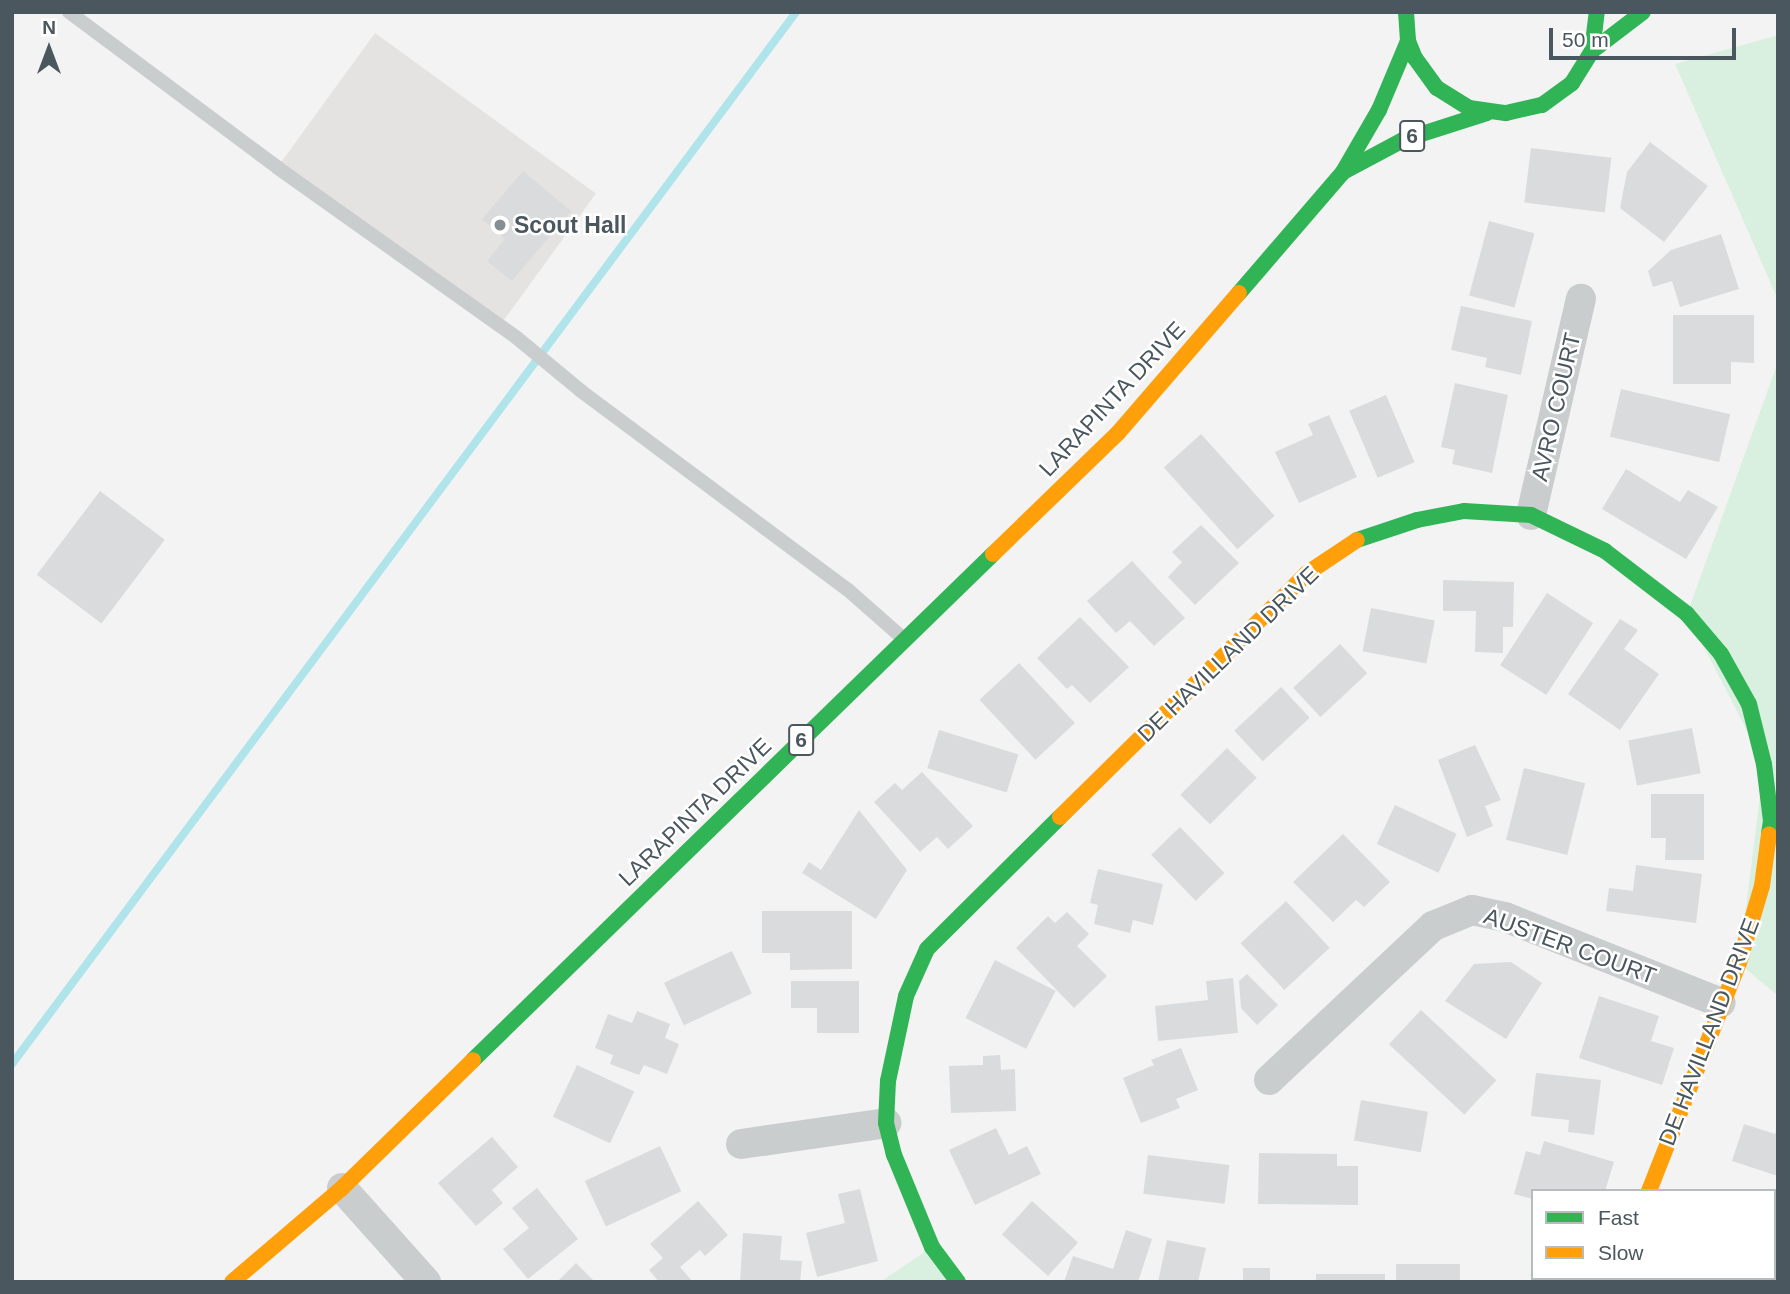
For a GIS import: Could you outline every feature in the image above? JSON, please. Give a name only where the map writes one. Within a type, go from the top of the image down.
[{"type":"main road","name":"6","points":[[1406,12],[1408,41],[1424,75],[1452,100],[1487,113],[1525,111],[1542,105],[1572,83],[1592,51],[1643,12]]},
{"type":"main road","name":"6","points":[[1592,51],[1597,12]]},
{"type":"main road","name":"LARAPINTA DRIVE","points":[[232,1282],[342,1188],[1118,433],[1343,173],[1379,110],[1408,41]]},
{"type":"main road","name":"LARAPINTA DRIVE","points":[[1343,173],[1403,140],[1487,113]]},
{"type":"main road","name":"DE HAVILLAND DRIVE","points":[[958,1282],[932,1247],[894,1155],[886,1123],[888,1081],[906,996],[927,949],[1306,575],[1360,538],[1417,520],[1464,511],[1531,515],[1605,551],[1687,614],[1721,653],[1749,704],[1764,764],[1771,821],[1762,886],[1739,963],[1650,1189]]},
{"type":"street","name":"AVRO COURT","points":[[1531,515],[1581,299]]},
{"type":"street","name":"AUSTER COURT","points":[[1269,1080],[1433,926],[1472,910],[1505,917],[1721,1003]]},
{"type":"street","points":[[741,1144],[886,1123]]},
{"type":"street","points":[[342,1188],[426,1282]]},
{"type":"lane","points":[[69,12],[278,168],[517,338],[581,391],[847,589],[904,639]]},
{"type":"shaded area","points":[[375,33],[596,193],[498,328],[277,167]]},
{"type":"green space","points":[[1778,35],[1778,300],[1675,64]]},
{"type":"green space","points":[[1778,362],[1778,996],[1739,963],[1764,764],[1687,614]]},
{"type":"green space","points":[[932,1247],[958,1282],[880,1282]]},
{"type":"building","points":[[1650,142],[1708,186],[1664,242],[1620,208],[1627,172]]},
{"type":"building","points":[[1531,148],[1611,158],[1605,212],[1524,203]]},
{"type":"building","points":[[523,171],[571,211],[512,281],[487,261],[505,239],[482,219]]},
{"type":"building","points":[[1489,221],[1534,233],[1514,308],[1469,295]]},
{"type":"building","points":[[1721,234],[1739,289],[1680,307],[1672,281],[1653,287],[1648,271],[1671,250]]},
{"type":"building","points":[[1461,306],[1532,321],[1521,375],[1485,367],[1487,358],[1451,350]]},
{"type":"building","points":[[1673,315],[1754,315],[1754,363],[1731,362],[1731,384],[1673,384]]},
{"type":"building","points":[[1455,383],[1508,395],[1492,473],[1452,464],[1455,450],[1441,447]]},
{"type":"building","points":[[1621,389],[1730,414],[1719,462],[1610,437]]},
{"type":"building","points":[[1386,395],[1415,462],[1378,478],[1349,411]]},
{"type":"building","points":[[1329,415],[1357,477],[1299,503],[1275,452],[1313,435],[1308,424]]},
{"type":"building","points":[[1201,434],[1275,516],[1237,549],[1164,467]]},
{"type":"building","points":[[1626,469],[1680,502],[1688,490],[1718,507],[1686,559],[1602,509]]},
{"type":"building","points":[[100,491],[165,540],[101,624],[37,575]]},
{"type":"building","points":[[1201,525],[1239,563],[1195,605],[1168,577],[1182,562],[1172,552]]},
{"type":"building","points":[[1132,561],[1185,618],[1154,646],[1130,621],[1116,633],[1087,601]]},
{"type":"building","points":[[1443,580],[1514,582],[1513,627],[1503,627],[1503,653],[1475,652],[1476,611],[1443,611]]},
{"type":"building","points":[[1547,593],[1593,623],[1546,695],[1500,665]]},
{"type":"building","points":[[1371,608],[1435,620],[1426,664],[1363,651]]},
{"type":"building","points":[[1080,617],[1129,667],[1090,703],[1072,685],[1067,689],[1037,658]]},
{"type":"building","points":[[1620,619],[1638,630],[1624,649],[1659,674],[1620,730],[1568,694]]},
{"type":"building","points":[[1340,644],[1367,673],[1320,717],[1293,688]]},
{"type":"building","points":[[1019,663],[1075,723],[1035,760],[980,700]]},
{"type":"building","points":[[1281,687],[1310,718],[1263,761],[1234,731]]},
{"type":"building","points":[[1692,728],[1701,773],[1637,786],[1628,740]]},
{"type":"building","points":[[939,730],[1018,754],[1007,793],[927,768]]},
{"type":"building","points":[[1475,745],[1501,800],[1485,806],[1493,826],[1467,837],[1438,760]]},
{"type":"building","points":[[1227,748],[1257,778],[1210,824],[1180,795]]},
{"type":"building","points":[[1524,768],[1585,783],[1567,855],[1506,840]]},
{"type":"building","points":[[922,772],[973,826],[948,849],[937,837],[920,852],[874,802],[895,783],[902,790]]},
{"type":"building","points":[[1651,794],[1704,794],[1704,860],[1665,860],[1666,838],[1651,838]]},
{"type":"building","points":[[1395,805],[1457,834],[1438,873],[1377,844]]},
{"type":"building","points":[[859,810],[907,870],[876,919],[802,873],[809,862],[821,870]]},
{"type":"building","points":[[1180,827],[1224,873],[1196,901],[1151,855]]},
{"type":"building","points":[[1343,834],[1390,882],[1364,907],[1356,900],[1333,922],[1293,882]]},
{"type":"building","points":[[1636,865],[1702,874],[1696,923],[1606,911],[1609,888],[1633,891]]},
{"type":"building","points":[[1098,869],[1163,884],[1153,925],[1133,920],[1130,933],[1094,924],[1098,905],[1090,903]]},
{"type":"building","points":[[1286,901],[1330,948],[1284,990],[1241,943]]},
{"type":"building","points":[[762,911],[852,911],[852,969],[790,970],[790,953],[762,953]]},
{"type":"building","points":[[1067,912],[1089,934],[1077,946],[1107,976],[1074,1008],[1016,948],[1048,916],[1055,923]]},
{"type":"building","points":[[732,951],[752,994],[684,1025],[664,983]]},
{"type":"building","points":[[995,960],[1056,991],[1026,1049],[965,1018]]},
{"type":"building","points":[[1511,962],[1542,983],[1506,1039],[1445,1001],[1474,964]]},
{"type":"building","points":[[1247,974],[1278,1005],[1257,1025],[1241,1008],[1239,981]]},
{"type":"building","points":[[1233,978],[1238,1033],[1158,1041],[1155,1006],[1208,1000],[1206,981]]},
{"type":"building","points":[[791,981],[859,981],[859,1033],[817,1033],[817,1008],[791,1008]]},
{"type":"building","points":[[1599,996],[1659,1016],[1651,1041],[1674,1048],[1662,1085],[1579,1058]]},
{"type":"building","points":[[1421,1010],[1496,1080],[1464,1115],[1389,1044]]},
{"type":"building","points":[[637,1011],[670,1024],[665,1038],[679,1044],[667,1074],[644,1065],[639,1075],[610,1064],[613,1055],[595,1048],[608,1014],[632,1023]]},
{"type":"building","points":[[1181,1048],[1198,1090],[1176,1099],[1180,1108],[1141,1123],[1123,1078],[1154,1065],[1151,1060]]},
{"type":"building","points":[[1000,1055],[1001,1070],[1015,1069],[1016,1111],[951,1113],[949,1066],[983,1065],[983,1056]]},
{"type":"building","points":[[577,1065],[634,1092],[610,1143],[553,1117]]},
{"type":"building","points":[[1536,1073],[1601,1080],[1594,1135],[1568,1132],[1569,1120],[1531,1116]]},
{"type":"building","points":[[1361,1100],[1428,1112],[1421,1152],[1354,1140]]},
{"type":"building","points":[[1744,1124],[1775,1134],[1778,1126],[1778,1176],[1732,1161]]},
{"type":"building","points":[[996,1128],[1009,1155],[1027,1146],[1041,1174],[975,1205],[949,1150]]},
{"type":"building","points":[[492,1137],[518,1167],[492,1190],[503,1203],[476,1226],[438,1183]]},
{"type":"building","points":[[1544,1141],[1614,1162],[1606,1189],[1531,1189],[1531,1198],[1514,1194],[1526,1151],[1540,1155]]},
{"type":"building","points":[[660,1146],[681,1191],[606,1226],[585,1181]]},
{"type":"building","points":[[1259,1153],[1337,1154],[1337,1166],[1358,1166],[1358,1205],[1258,1204]]},
{"type":"building","points":[[1148,1155],[1229,1165],[1225,1204],[1143,1194]]},
{"type":"building","points":[[537,1188],[578,1239],[528,1279],[503,1249],[529,1228],[512,1208]]},
{"type":"building","points":[[860,1189],[878,1261],[817,1277],[806,1233],[845,1223],[838,1194]]},
{"type":"building","points":[[698,1201],[728,1235],[705,1256],[700,1250],[680,1267],[693,1282],[659,1282],[649,1270],[663,1258],[650,1244]]},
{"type":"building","points":[[1032,1201],[1078,1242],[1048,1276],[1002,1234]]},
{"type":"building","points":[[1776,1227],[1778,1227],[1776,1260]]},
{"type":"building","points":[[1126,1230],[1152,1239],[1138,1282],[1064,1282],[1073,1256],[1113,1269]]},
{"type":"building","points":[[743,1233],[782,1236],[780,1260],[802,1261],[800,1282],[740,1282]]},
{"type":"building","points":[[1167,1240],[1206,1248],[1198,1282],[1158,1282]]},
{"type":"building","points":[[576,1263],[595,1282],[557,1282]]},
{"type":"building","points":[[1396,1264],[1460,1264],[1460,1282],[1396,1282]]},
{"type":"building","points":[[1243,1268],[1270,1268],[1270,1282],[1243,1282]]},
{"type":"building","points":[[1316,1274],[1385,1274],[1385,1282],[1316,1282]]},
{"type":"building","points":[[1548,1280],[1617,1280],[1617,1282]]},
{"type":"waterway","points":[[12,1064],[796,12]]},
{"type":"traffic: fast","points":[[1406,12],[1408,41],[1415,58],[1437,88],[1469,108],[1506,113],[1542,105],[1572,83],[1592,51],[1597,12]]},
{"type":"traffic: fast","points":[[1592,51],[1643,12]]},
{"type":"traffic: fast","points":[[1239,293],[1343,172],[1379,110],[1408,41]]},
{"type":"traffic: fast","points":[[1345,171],[1403,140],[1487,113]]},
{"type":"traffic: fast","points":[[1357,540],[1417,520],[1464,511],[1531,515],[1605,551],[1687,614],[1721,654],[1749,704],[1764,764],[1771,821],[1769,834]]},
{"type":"traffic: fast","points":[[473,1060],[993,554]]},
{"type":"traffic: fast","points":[[958,1282],[932,1247],[894,1155],[886,1123],[888,1081],[906,996],[927,949],[1060,817]]},
{"type":"traffic: slow","points":[[993,554],[1118,433],[1239,293]]},
{"type":"traffic: slow","points":[[1060,817],[1306,574],[1357,540]]},
{"type":"traffic: slow","points":[[1650,1189],[1739,963],[1762,886],[1769,834]]},
{"type":"traffic: slow","points":[[232,1282],[342,1188],[473,1060]]},
{"type":"place","name":"Scout Hall","points":[[500,225]]}]
